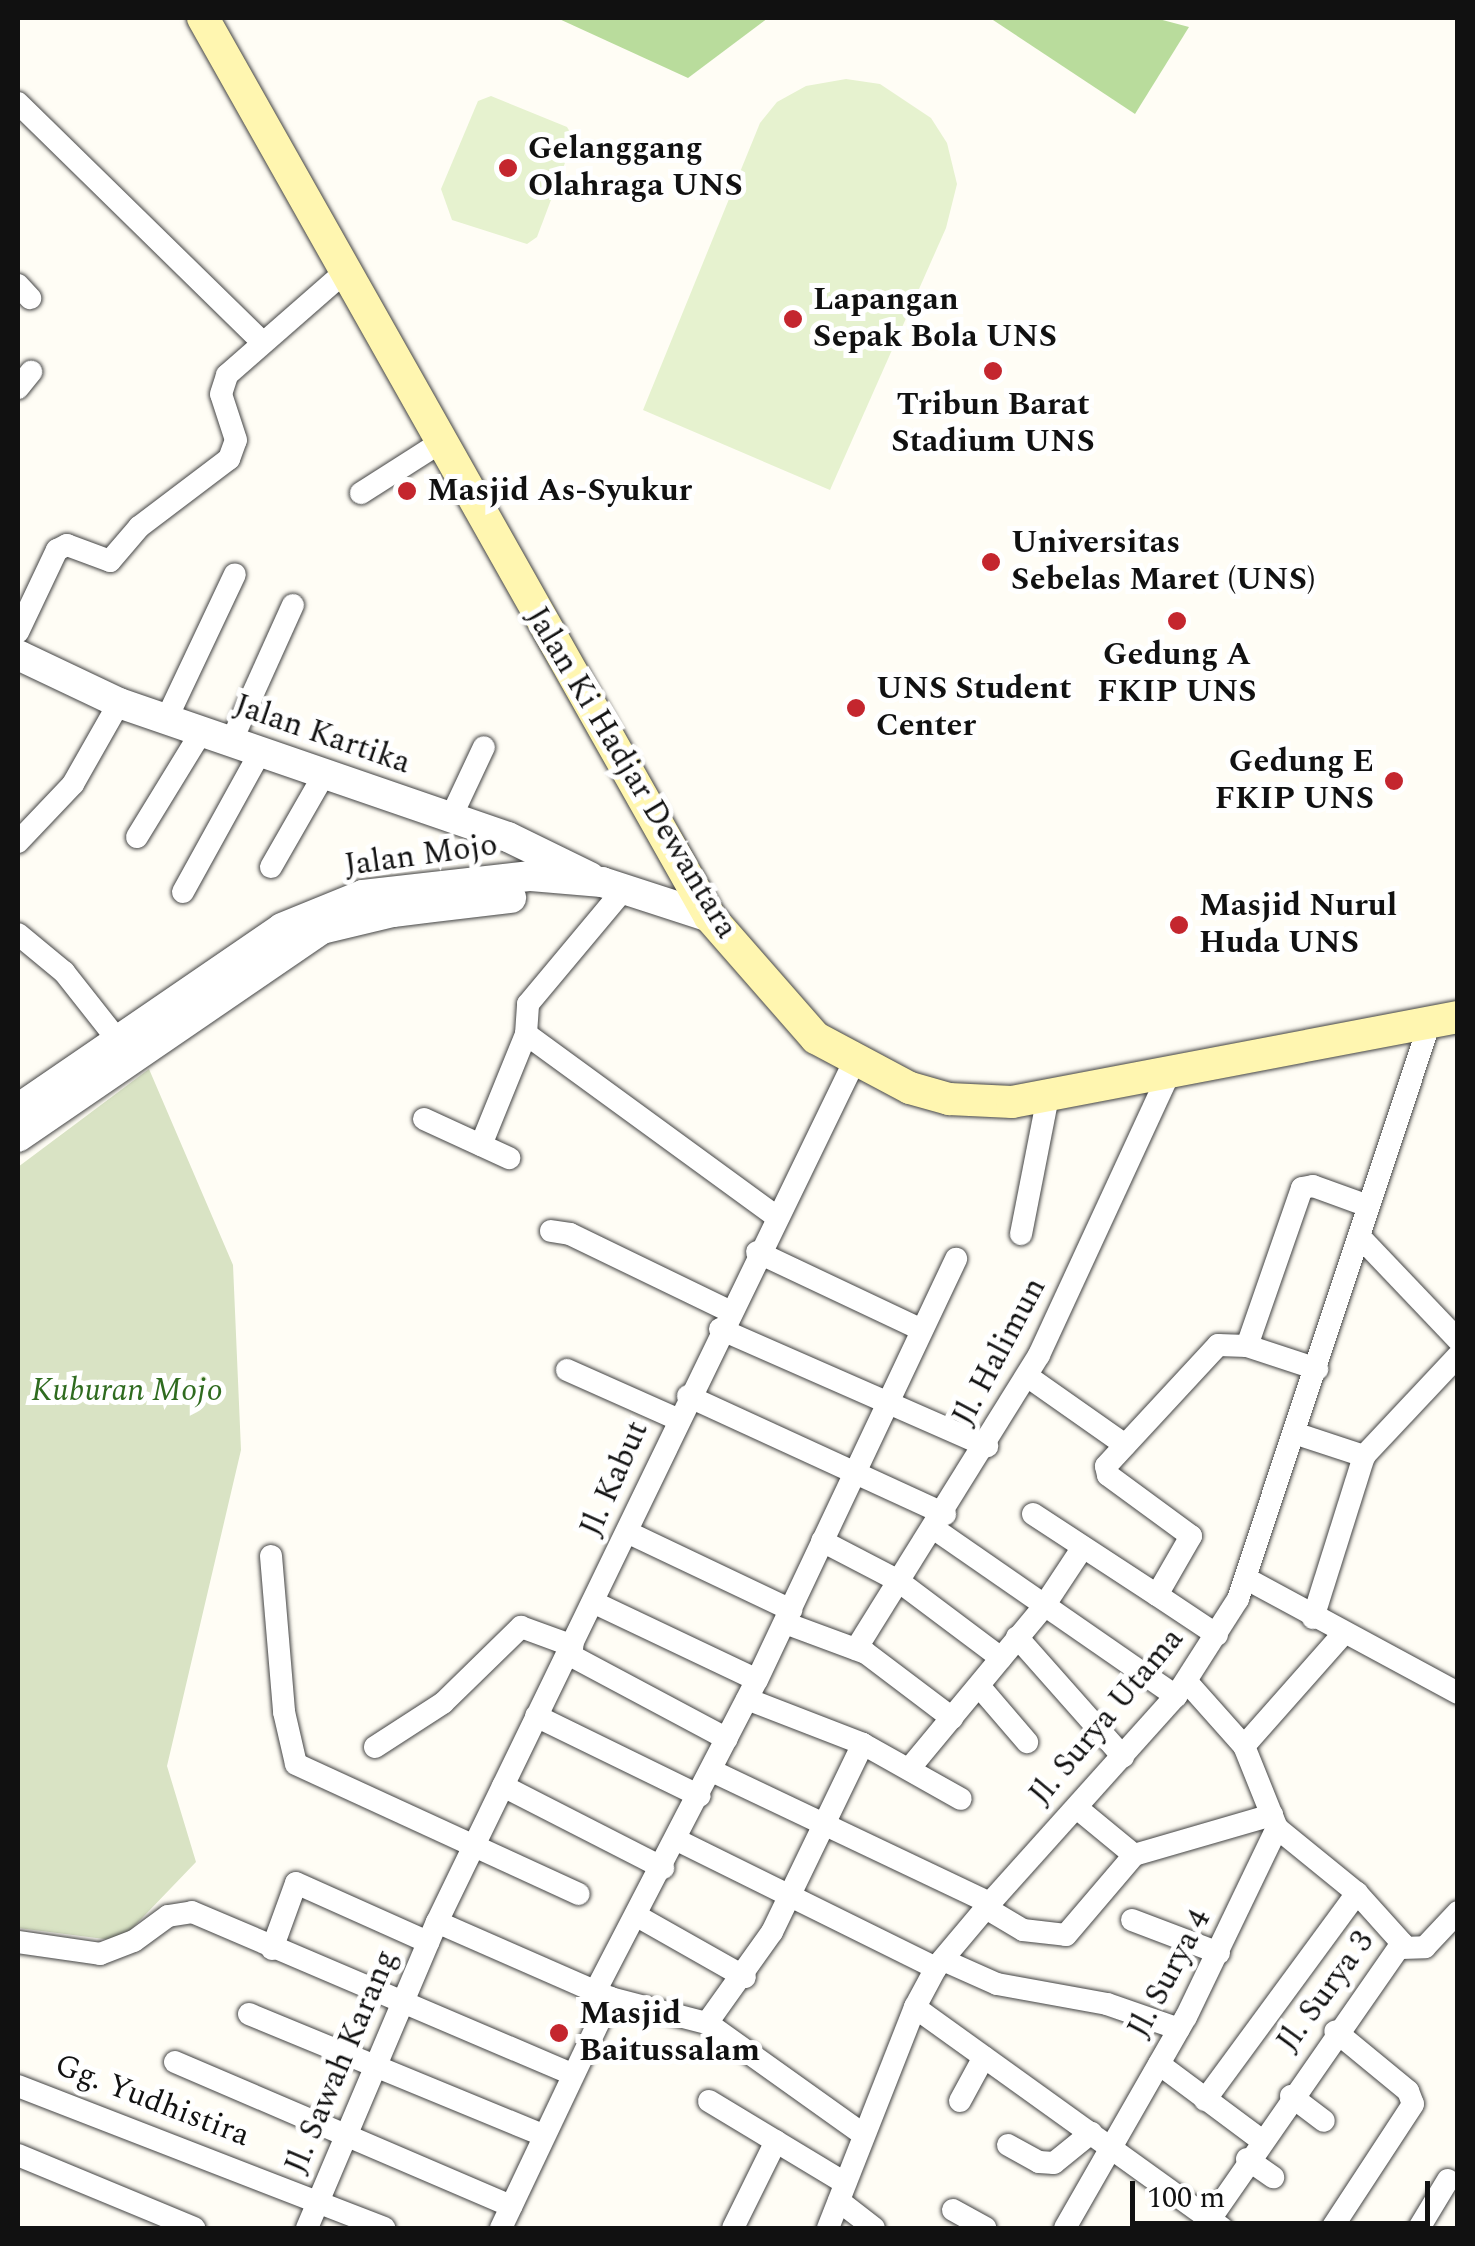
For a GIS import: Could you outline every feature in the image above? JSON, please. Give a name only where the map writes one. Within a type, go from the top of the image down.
[{"type":"main road","name":"Jalan Ki Hadjar Dewantara","points":[[203,18],[346,271],[438,444],[710,917],[787,1012],[854,1064],[949,1098],[1048,1098],[1172,1069],[1444,1020]]},
{"type":"street","points":[[18,103],[260,340]]},
{"type":"street","points":[[18,632],[56,550],[67,545],[110,561],[139,527],[229,460],[236,440],[220,388],[260,340],[346,271]]},
{"type":"street","points":[[360,493],[438,444]]},
{"type":"street","points":[[166,720],[235,574]]},
{"type":"street","points":[[232,740],[294,605]]},
{"type":"street","name":"Jalan Kartika","points":[[18,655],[120,703],[262,748],[451,817],[613,886]]},
{"type":"street","points":[[18,842],[73,784],[120,703]]},
{"type":"street","points":[[136,838],[202,731]]},
{"type":"street","points":[[451,817],[484,747]]},
{"type":"street","points":[[183,892],[262,748]]},
{"type":"street","points":[[271,867],[326,771]]},
{"type":"street","name":"Jalan Mojo","points":[[18,1109],[118,1039],[325,906],[426,885],[531,876],[613,886],[710,917]]},
{"type":"street","points":[[18,1137],[322,929],[393,912],[538,895],[566,882]]},
{"type":"street","points":[[481,1144],[526,1034],[526,1011],[538,990],[587,940],[613,886]]},
{"type":"street","points":[[18,934],[64,972],[118,1039]]},
{"type":"street","name":"Jl. Surya Utama","points":[[828,2228],[861,2133],[916,2007],[940,1964],[1181,1689],[1217,1635],[1247,1579],[1368,1206],[1444,1020]]},
{"type":"street","points":[[526,1034],[776,1216]]},
{"type":"street","name":"Jl. Kabut","points":[[433,1932],[595,1602],[724,1320],[854,1064]]},
{"type":"street","name":"Jl. Halimun","points":[[856,1650],[897,1580],[940,1522],[1027,1376],[1172,1069]]},
{"type":"street","points":[[1021,1234],[1048,1098]]},
{"type":"street","points":[[424,1119],[510,1158]]},
{"type":"street","points":[[1247,1346],[1302,1188],[1313,1186],[1368,1206]]},
{"type":"street","points":[[551,1231],[582,1239],[884,1406],[987,1446]]},
{"type":"street","points":[[1359,1236],[1458,1340]]},
{"type":"street","points":[[757,1252],[920,1330]]},
{"type":"street","points":[[501,2228],[637,1916],[788,1616],[956,1259]]},
{"type":"street","points":[[1157,1595],[1192,1538],[1105,1473],[1125,1445],[1213,1349],[1247,1346],[1317,1369]]},
{"type":"street","points":[[1312,1618],[1364,1456],[1458,1356]]},
{"type":"street","points":[[567,1370],[677,1419]]},
{"type":"street","points":[[1027,1376],[1125,1445]]},
{"type":"street","name":"Jl. Surya 3","points":[[688,1396],[940,1522],[1042,1609],[1181,1689],[1244,1746],[1274,1822],[1357,1893],[1396,1933],[1402,1948],[1290,2096],[1247,2159],[1212,2225]]},
{"type":"street","points":[[1296,1434],[1364,1456]]},
{"type":"street","points":[[1034,1514],[1217,1635]]},
{"type":"street","points":[[627,1532],[856,1650],[952,1718]]},
{"type":"street","points":[[822,1541],[897,1580],[1001,1658]]},
{"type":"street","points":[[909,1769],[1042,1609],[1083,1547]]},
{"type":"street","points":[[270,1556],[284,1712],[296,1764],[579,1894]]},
{"type":"street","points":[[1247,1579],[1312,1618],[1458,1693]]},
{"type":"street","points":[[595,1602],[752,1690],[864,1744],[961,1799]]},
{"type":"street","points":[[375,1747],[443,1703],[520,1627],[570,1650],[727,1739]]},
{"type":"street","points":[[1244,1746],[1343,1634]]},
{"type":"street","points":[[1017,1637],[1123,1756]]},
{"type":"street","points":[[979,1686],[1027,1742]]},
{"type":"street","points":[[536,1716],[700,1796]]},
{"type":"street","points":[[706,2023],[745,1977],[788,1900],[864,1744]]},
{"type":"street","points":[[712,1771],[988,1905],[1023,1930],[1066,1935],[1134,1854],[1274,1822]]},
{"type":"street","points":[[503,1786],[663,1868]]},
{"type":"street","points":[[1076,1808],[1134,1854]]},
{"type":"street","name":"Jl. Surya 4","points":[[1065,2228],[1100,2139],[1159,2064],[1219,1953],[1274,1822]]},
{"type":"street","points":[[677,1840],[788,1900],[940,1964],[997,1984],[1106,2004],[1179,2030]]},
{"type":"street","points":[[272,1949],[296,1883],[602,1995],[706,2023],[861,2133]]},
{"type":"street","points":[[1205,2100],[1357,1893]]},
{"type":"street","points":[[18,1942],[100,1954],[182,1911],[570,2074]]},
{"type":"street","points":[[1402,1948],[1424,1948],[1458,1912]]},
{"type":"street","points":[[637,1916],[745,1977]]},
{"type":"street","points":[[1132,1920],[1219,1953]]},
{"type":"street","name":"Jl. Sawah Karang","points":[[306,2228],[433,1932]]},
{"type":"street","points":[[916,2007],[1212,2225]]},
{"type":"street","points":[[249,2014],[373,2069],[543,2134]]},
{"type":"street","points":[[1332,2228],[1413,2104],[1408,2091],[1335,2032]]},
{"type":"street","points":[[960,2101],[984,2057]]},
{"type":"street","points":[[175,2062],[511,2206]]},
{"type":"street","points":[[1159,2064],[1257,2137]]},
{"type":"street","name":"Gg. Yudhistira","points":[[18,2086],[384,2228]]},
{"type":"street","points":[[1290,2096],[1324,2122]]},
{"type":"street","points":[[709,2101],[776,2141],[842,2192],[874,2228]]},
{"type":"street","points":[[1008,2146],[1038,2162],[1054,2162],[1100,2139]]},
{"type":"street","points":[[734,2228],[776,2141]]},
{"type":"street","points":[[18,2156],[194,2228]]},
{"type":"street","points":[[1247,2159],[1272,2177]]},
{"type":"street","points":[[1420,2228],[1448,2180]]},
{"type":"street","points":[[952,2210],[985,2228]]},
{"type":"green space","points":[[557,18],[768,18],[688,78]]},
{"type":"green space","points":[[990,18],[1155,18],[1189,27],[1135,114]]},
{"type":"green space","name":"Lapangan Sepak Bola UNS","points":[[846,79],[880,84],[931,118],[947,143],[957,184],[946,228],[830,490],[643,410],[760,123],[777,102],[806,86]]},
{"type":"green space","name":"Gelanggang Olahraga UNS","points":[[491,96],[567,127],[574,139],[537,237],[527,244],[452,220],[441,189],[478,101]]},
{"type":"green space","name":"Kuburan Mojo","points":[[149,1069],[233,1265],[241,1450],[167,1766],[196,1862],[120,1941],[18,1928],[18,1167]]},
{"type":"place","name":"Gelanggang Olahraga UNS","points":[[508,168]]},
{"type":"place","name":"Lapangan Sepak Bola UNS","points":[[793,319]]},
{"type":"place","name":"Tribun Barat Stadium UNS","points":[[993,371]]},
{"type":"place","name":"Masjid As-Syukur","points":[[407,491]]},
{"type":"place","name":"Universitas Sebelas Maret (UNS)","points":[[991,562]]},
{"type":"place","name":"Gedung A FKIP UNS","points":[[1177,621]]},
{"type":"place","name":"UNS Student Center","points":[[856,708]]},
{"type":"place","name":"Gedung E FKIP UNS","points":[[1394,781]]},
{"type":"place","name":"Masjid Nurul Huda UNS","points":[[1179,925]]},
{"type":"place","name":"Masjid Baitussalam","points":[[559,2033]]}]
